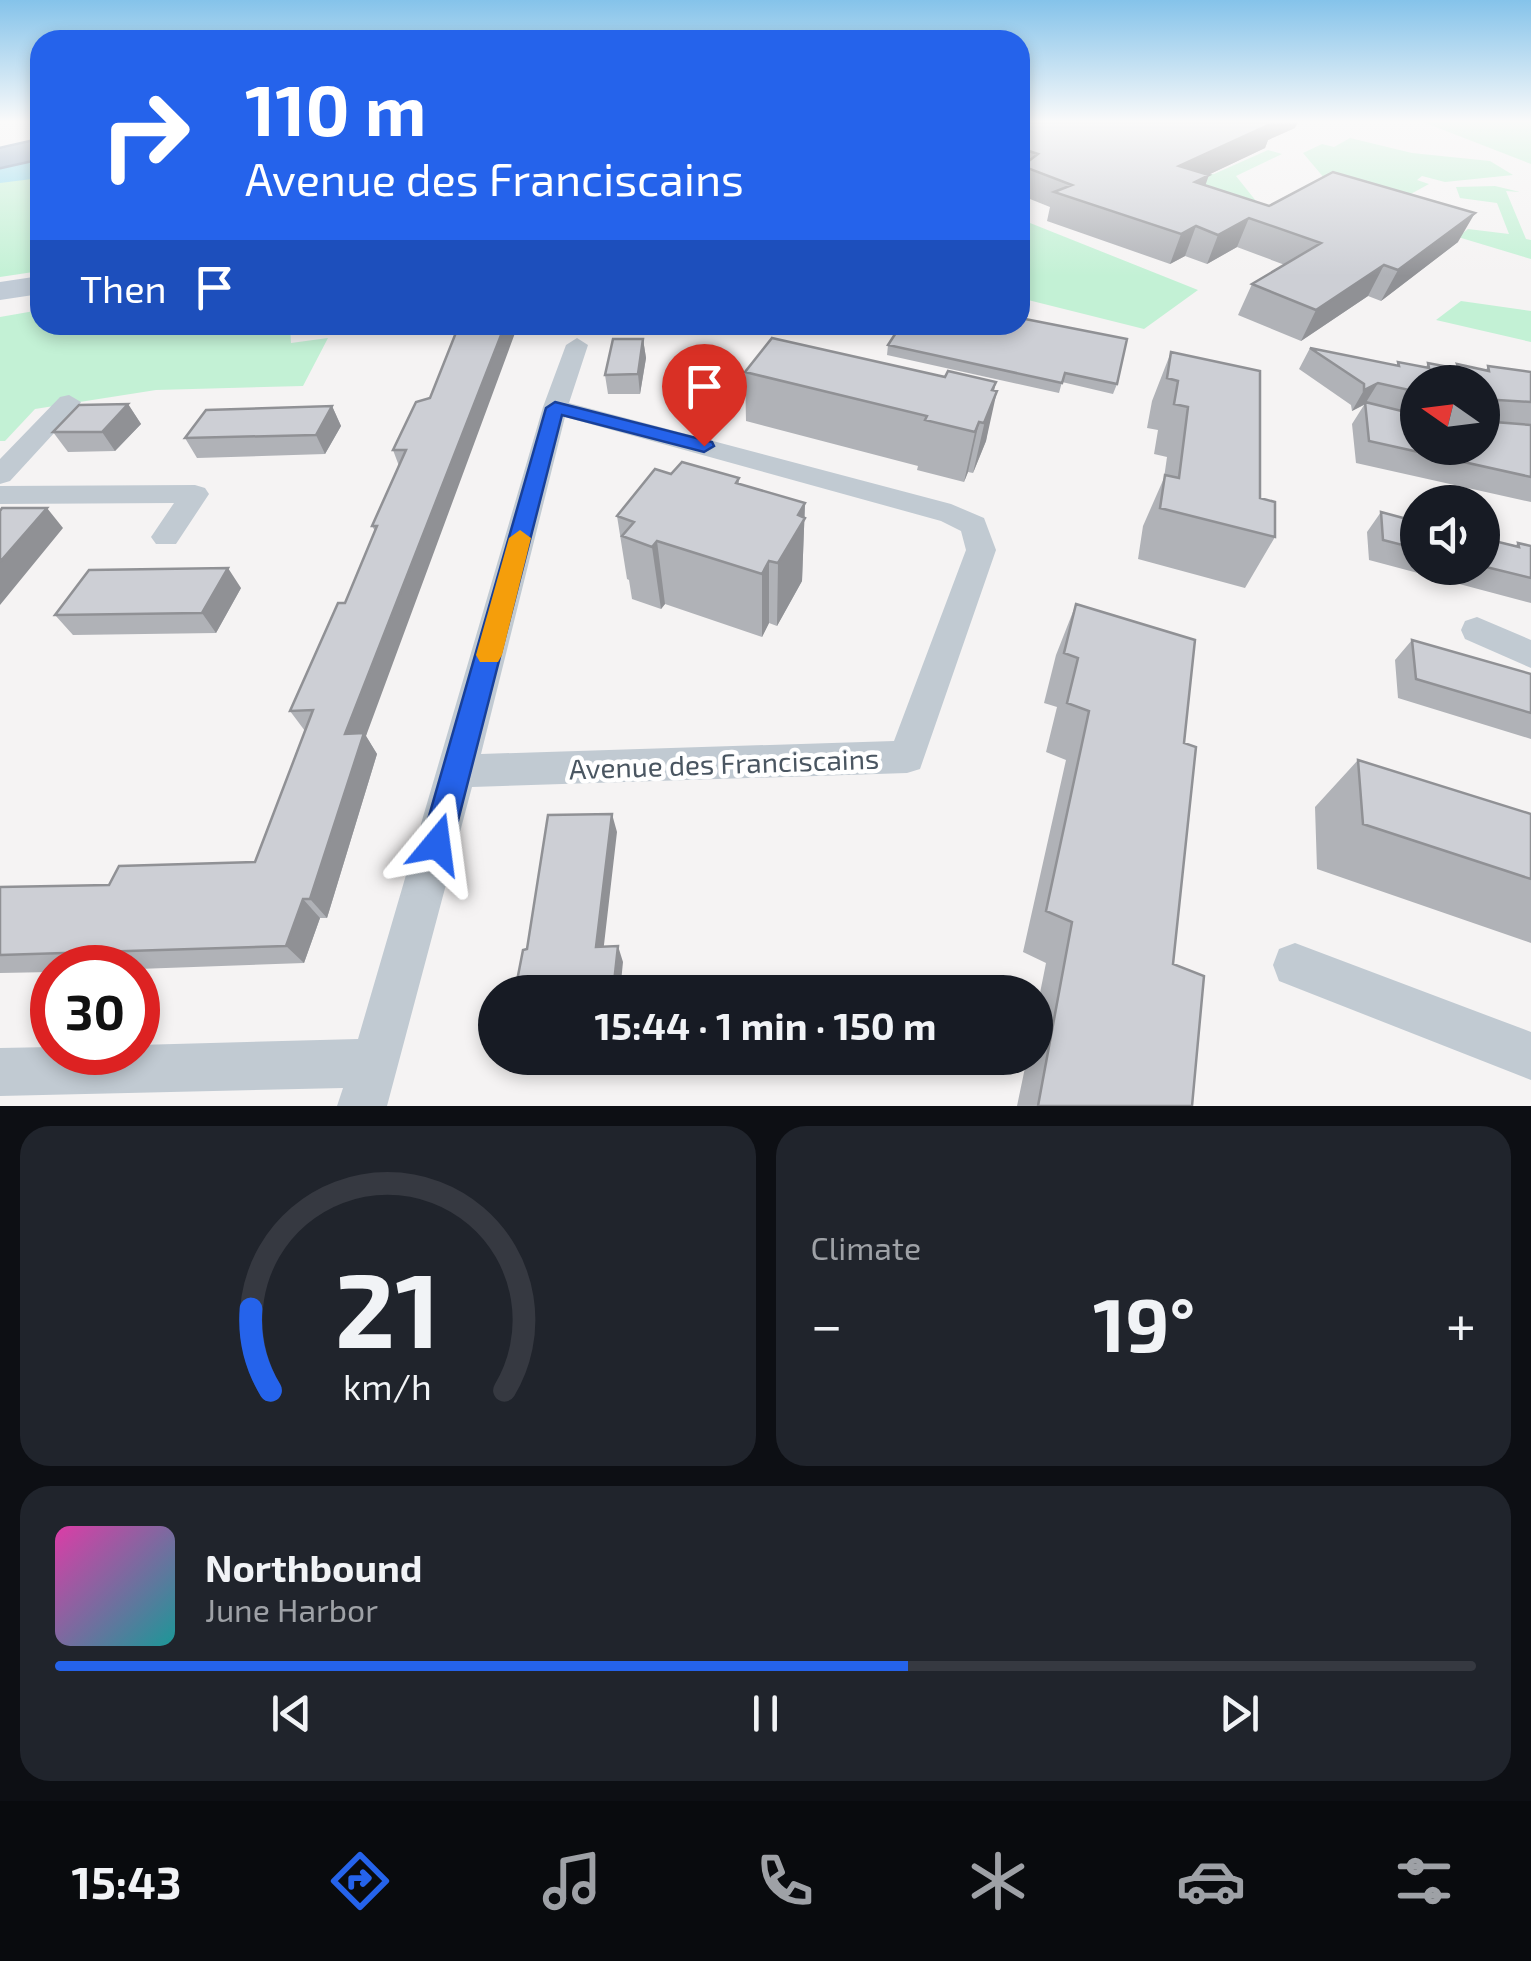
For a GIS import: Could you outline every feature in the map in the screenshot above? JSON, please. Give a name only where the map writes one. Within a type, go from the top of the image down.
[{"type":"main road","points":[[0,291],[30,286]]},
{"type":"main road","points":[[0,308],[30,304]]},
{"type":"street","points":[[0,1072],[368,1085],[458,771],[555,408],[578,345]]},
{"type":"street","points":[[0,475],[68,402]]},
{"type":"street","name":"Avenue des Franciscains","points":[[458,771],[908,758],[981,550],[974,525],[951,514],[555,408]]},
{"type":"street","points":[[0,495],[194,494],[166,536]]},
{"type":"street","points":[[1477,630],[1531,655]]},
{"type":"street","points":[[1295,965],[1531,1056]]},
{"type":"green space","points":[[0,174],[30,174],[30,272],[0,277]]},
{"type":"green space","points":[[1182,174],[1241,174],[1236,176],[1264,211],[1214,194]]},
{"type":"green space","points":[[1320,174],[1513,175],[1445,182],[1422,176],[1417,180],[1429,184],[1398,201],[1325,179]]},
{"type":"green space","points":[[1495,186],[1520,192],[1506,191],[1526,239],[1531,240],[1531,259],[1458,237],[1468,229],[1509,234],[1497,203],[1460,198],[1456,187]]},
{"type":"green space","points":[[1030,223],[1198,290],[1144,329],[1030,300]]},
{"type":"green space","points":[[1461,301],[1531,311],[1531,342],[1436,320]]},
{"type":"green space","points":[[30,312],[30,335],[291,335],[291,343],[328,338],[303,386],[156,390],[35,409],[5,441],[0,441],[0,317]]},
{"type":"building","points":[[1042,174],[1204,174],[1209,175],[1195,182],[1269,206],[1330,174],[1339,174],[1475,213],[1398,270],[1384,265],[1316,310],[1252,284],[1321,243],[1249,218],[1218,235],[1196,226],[1181,234],[1054,192],[1072,185]]},
{"type":"building","points":[[1030,320],[1127,339],[1117,384],[1065,373],[1062,383],[888,345],[894,335],[1030,335]]},
{"type":"building","points":[[455,335],[501,335],[345,734],[364,733],[310,899],[303,899],[286,946],[160,950],[160,945],[30,945],[30,954],[0,955],[0,887],[109,885],[119,866],[255,862],[313,710],[290,711],[338,603],[345,603],[377,526],[372,526],[406,450],[393,450],[416,402],[430,398]]},
{"type":"building","points":[[772,338],[945,377],[948,371],[996,382],[992,390],[997,391],[984,423],[979,422],[975,432],[925,420],[927,416],[745,372]]},
{"type":"building","points":[[613,339],[643,339],[638,374],[605,375]]},
{"type":"building","points":[[1310,348],[1399,366],[1398,362],[1414,365],[1400,365],[1400,388],[1378,383],[1364,390],[1364,384]]},
{"type":"building","points":[[1171,352],[1260,371],[1260,498],[1275,502],[1275,537],[1160,508],[1165,475],[1179,478],[1188,407],[1174,404],[1178,381],[1167,378]]},
{"type":"building","points":[[1500,368],[1531,372],[1531,402],[1500,400]]},
{"type":"building","points":[[1365,402],[1400,411],[1400,448],[1369,441]]},
{"type":"building","points":[[128,404],[102,432],[53,432],[79,405]]},
{"type":"building","points":[[332,406],[316,435],[185,438],[206,410]]},
{"type":"building","points":[[1500,422],[1531,425],[1531,477],[1477,465],[1500,465]]},
{"type":"building","points":[[682,462],[805,503],[798,515],[805,518],[778,563],[769,561],[762,574],[657,541],[652,547],[622,536],[634,522],[617,516],[655,469],[671,474]]},
{"type":"building","points":[[47,508],[0,562],[0,511]]},
{"type":"building","points":[[1381,512],[1400,517],[1400,544],[1383,540]]},
{"type":"building","points":[[1500,542],[1531,546],[1531,578],[1500,570]]},
{"type":"building","points":[[228,568],[202,613],[55,615],[89,570]]},
{"type":"building","points":[[1076,604],[1195,640],[1184,743],[1196,747],[1173,964],[1204,976],[1192,1106],[1038,1106],[1044,1075],[1053,1075],[1053,1025],[1072,922],[1046,911],[1089,711],[1067,703],[1078,658],[1064,653]]},
{"type":"building","points":[[1412,640],[1531,674],[1531,713],[1416,679]]},
{"type":"building","points":[[1358,760],[1531,814],[1531,879],[1363,824]]},
{"type":"building","points":[[612,814],[596,947],[618,946],[615,975],[518,975],[523,950],[527,949],[548,815]]},
{"type":"slow traffic","points":[[489,655],[520,538]]},
{"type":"route","points":[[437,844],[555,408],[704,446]]}]
